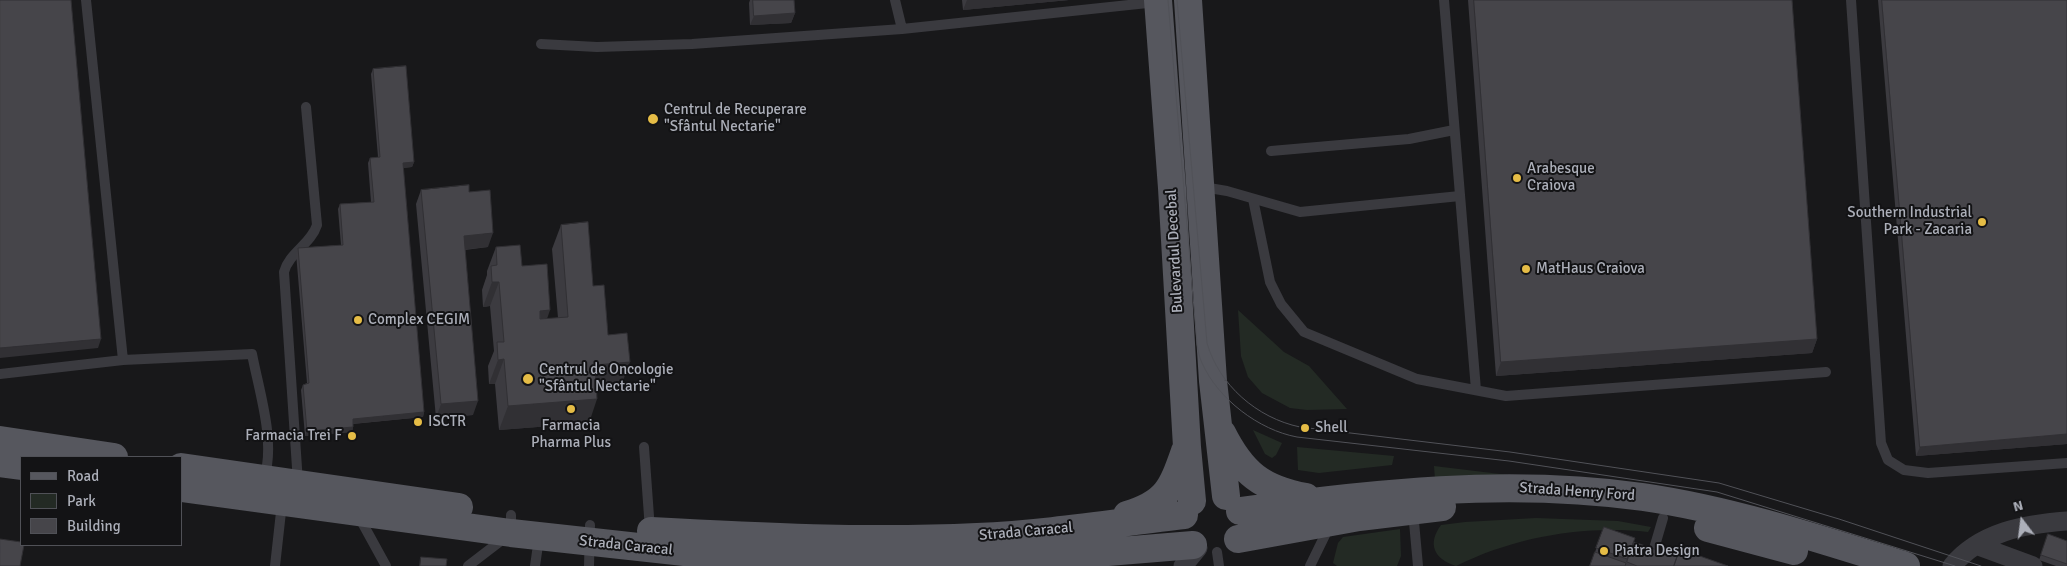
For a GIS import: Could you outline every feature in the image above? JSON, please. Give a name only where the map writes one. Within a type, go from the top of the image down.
[{"type":"main road","name":"Bulevardul Decebal","points":[[1188,0],[1188,508]]},
{"type":"main road","name":"Bulevardul Decebal","points":[[1158,1],[1187,187],[1217,423],[1233,503]]},
{"type":"main road","points":[[1217,423],[1234,456],[1260,481],[1330,511]]},
{"type":"main road","points":[[0,440],[107,456]]},
{"type":"main road","points":[[1083,526],[1143,509],[1165,496],[1187,447]]},
{"type":"main road","points":[[0,463],[20,466]]},
{"type":"main road","name":"Strada Caracal","points":[[182,467],[264,479],[290,493],[356,512],[511,524],[540,537],[588,552],[711,554],[819,563],[881,563],[1064,555],[1208,553]]},
{"type":"main road","name":"Strada Caracal","points":[[182,488],[290,493],[511,524],[588,552],[650,531],[833,539],[977,537],[1083,526],[1188,508]]},
{"type":"main road","name":"Strada Henry Ford","points":[[1208,553],[1330,511],[1447,489],[1530,488],[1573,489],[1620,494],[1687,506],[1752,520],[1906,566]]},
{"type":"main road","points":[[1208,493],[1233,503],[1242,520],[1241,530],[1208,553],[1186,536],[1183,526],[1188,508],[1208,493]]},
{"type":"main road","name":"Strada Henry Ford","points":[[1233,503],[1330,511],[1413,510],[1464,506],[1569,506],[1663,518],[1844,566]]},
{"type":"street","points":[[1952,566],[1976,545],[2002,532],[2031,525],[2067,521]]},
{"type":"street","points":[[1976,545],[2033,566]]},
{"type":"lane","points":[[86,0],[123,360]]},
{"type":"lane","points":[[895,0],[902,29]]},
{"type":"lane","points":[[1444,0],[1476,390]]},
{"type":"lane","points":[[1851,0],[1881,442],[1888,460],[1904,470],[1928,473],[2067,463]]},
{"type":"lane","points":[[541,44],[597,47],[692,44],[902,29],[1099,4],[1158,1]]},
{"type":"lane","points":[[275,566],[290,493],[284,272],[286,264],[314,233],[317,225],[306,108]]},
{"type":"lane","points":[[1271,151],[1409,139],[1454,130]]},
{"type":"lane","points":[[1187,187],[1227,191],[1300,212],[1460,196]]},
{"type":"lane","points":[[1253,199],[1270,282],[1281,304],[1304,332],[1418,379],[1506,396],[1826,372]]},
{"type":"lane","points":[[0,374],[123,360],[252,354],[269,445],[268,464],[264,479]]},
{"type":"lane","points":[[644,447],[650,531]]},
{"type":"lane","points":[[1413,510],[1418,566]]},
{"type":"lane","points":[[1310,566],[1330,511]]},
{"type":"lane","points":[[356,512],[386,566]]},
{"type":"lane","points":[[1651,559],[1663,518]]},
{"type":"lane","points":[[468,566],[511,524]]},
{"type":"lane","points":[[535,566],[540,537]]},
{"type":"green space","points":[[1238,310],[1284,352],[1309,366],[1347,409],[1307,410],[1290,408],[1262,393],[1248,377],[1241,356]]},
{"type":"green space","points":[[1253,430],[1282,443],[1276,455],[1272,458],[1265,454]]},
{"type":"green space","points":[[1297,447],[1394,456],[1392,465],[1319,473],[1298,470]]},
{"type":"green space","points":[[1434,466],[1558,481],[1435,480]]},
{"type":"green space","points":[[1536,518],[1618,521],[1651,527],[1648,532],[1599,530],[1550,536],[1502,547],[1456,566],[1442,559],[1435,550],[1434,538],[1441,525]]},
{"type":"green space","points":[[1400,529],[1401,556],[1397,566],[1337,566],[1333,563],[1338,543],[1343,537]]},
{"type":"building","points":[[0,0],[71,0],[101,339],[0,348]]},
{"type":"building","points":[[753,0],[794,0],[795,13],[754,16]]},
{"type":"building","points":[[1474,0],[1792,0],[1817,339],[1501,362]]},
{"type":"building","name":"Southern Industrial Park - Zacaria","points":[[1882,0],[2067,0],[2067,434],[1920,447]]},
{"type":"building","name":"Complex CEGIM","points":[[406,66],[414,162],[403,163],[424,412],[353,419],[353,427],[307,431],[303,385],[309,383],[298,248],[343,245],[340,204],[374,202],[370,158],[380,157],[373,69]]},
{"type":"building","points":[[469,185],[469,192],[490,190],[493,233],[464,236],[478,401],[441,404],[421,190]]},
{"type":"building","name":"Centrul de Oncologie \"Sfântul Nectarie\"","points":[[588,222],[593,286],[604,285],[608,335],[627,333],[630,362],[595,365],[597,399],[508,406],[504,359],[498,360],[497,342],[504,342],[499,282],[492,282],[491,266],[497,265],[496,247],[520,245],[522,266],[547,264],[550,310],[540,311],[540,319],[568,317],[561,225]]},
{"type":"building","points":[[1604,527],[1635,538],[1627,559],[1596,548]]},
{"type":"building","points":[[2048,534],[2067,541],[2067,564],[2041,555]]},
{"type":"building","points":[[0,539],[20,542],[20,546],[24,546],[20,566],[0,566]]},
{"type":"building","points":[[1634,542],[1677,557],[1674,566],[1637,566],[1627,562]]},
{"type":"building","points":[[1680,549],[1728,566],[1674,566]]},
{"type":"building","points":[[1595,552],[1626,563],[1625,566],[1590,566]]},
{"type":"building","points":[[421,557],[447,559],[446,566],[420,566]]},
{"type":"tram line","points":[[1168,0],[1197,344],[1201,361],[1209,376],[1218,389],[1241,411],[1268,428],[1297,437],[1509,461],[1717,492],[1955,566]]},
{"type":"tram line","points":[[1177,0],[1207,343],[1221,373],[1230,386],[1255,408],[1284,423],[1300,427],[1510,452],[1719,483],[1839,519],[1981,566]]},
{"type":"place","name":"Centrul de Recuperare \"Sfântul Nectarie\"","points":[[653,119]]},
{"type":"place","name":"Arabesque Craiova","points":[[1517,178]]},
{"type":"place","name":"Southern Industrial Park - Zacaria","points":[[1982,222]]},
{"type":"place","name":"MatHaus Craiova","points":[[1526,269]]},
{"type":"place","name":"Complex CEGIM","points":[[358,320]]},
{"type":"place","name":"Centrul de Oncologie \"Sfântul Nectarie\"","points":[[528,379]]},
{"type":"place","name":"Farmacia Pharma Plus","points":[[571,409]]},
{"type":"place","name":"ISCTR","points":[[418,422]]},
{"type":"place","name":"Shell","points":[[1305,428]]},
{"type":"place","name":"Farmacia Trei F","points":[[352,436]]},
{"type":"place","name":"Piatra Design","points":[[1604,551]]}]
